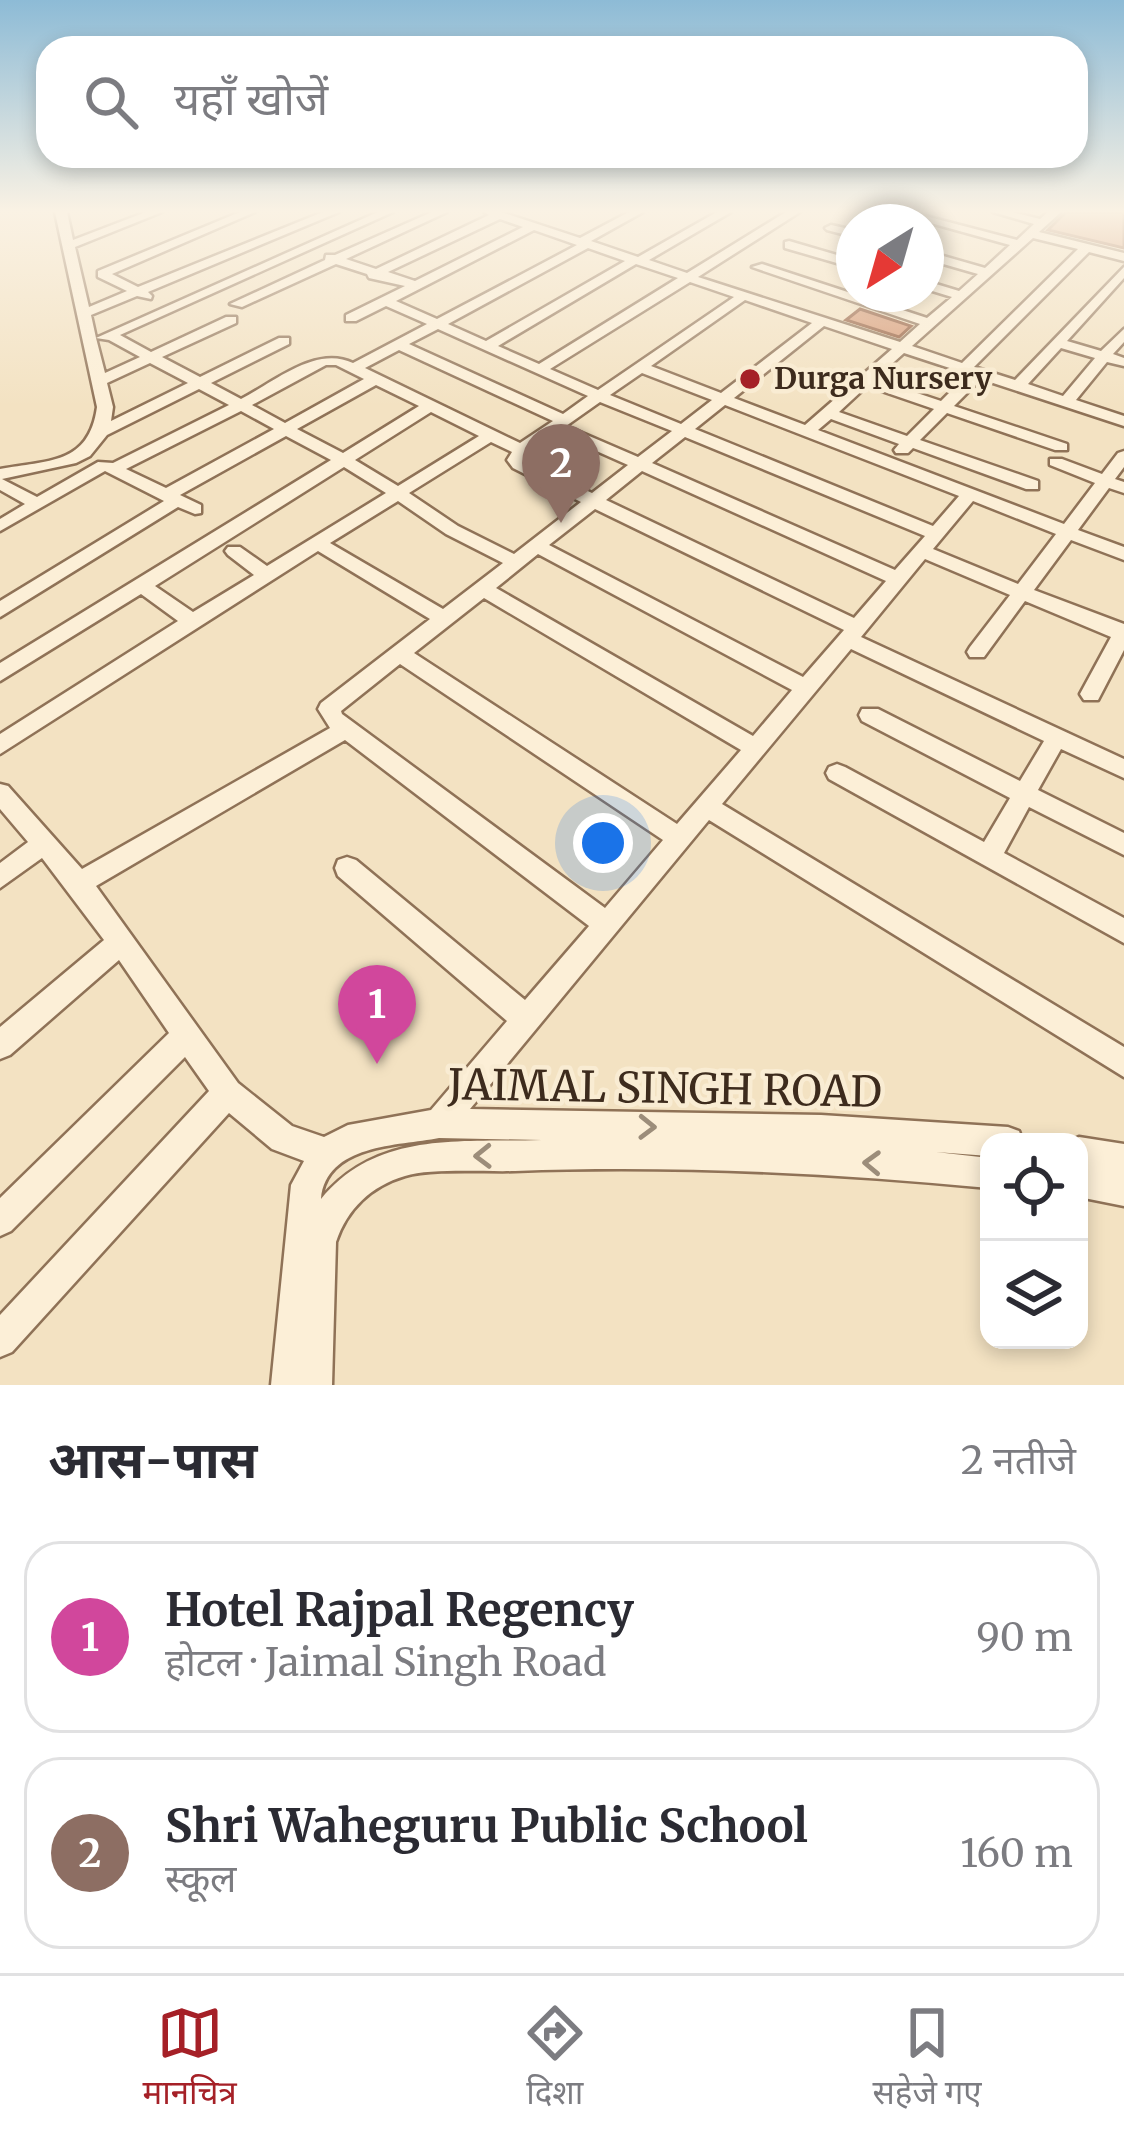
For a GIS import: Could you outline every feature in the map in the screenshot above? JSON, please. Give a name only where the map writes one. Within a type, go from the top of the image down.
[{"type":"street","points":[[0,478],[80,457],[93,450],[103,431],[105,407],[76,277]]},
{"type":"street","points":[[107,277],[168,307]]},
{"type":"street","points":[[85,313],[176,277]]},
{"type":"street","points":[[237,277],[103,338],[154,356],[202,381],[399,493],[434,520],[518,563]]},
{"type":"street","points":[[237,304],[298,277]]},
{"type":"street","points":[[380,277],[415,285]]},
{"type":"street","points":[[351,318],[431,277]]},
{"type":"street","points":[[353,369],[523,277]]},
{"type":"street","points":[[487,346],[609,277]]},
{"type":"street","points":[[684,277],[1122,417]]},
{"type":"street","points":[[787,277],[929,323]]},
{"type":"street","points":[[808,431],[981,277]]},
{"type":"street","points":[[889,463],[1059,277]]},
{"type":"street","points":[[1018,386],[1119,277]]},
{"type":"street","points":[[540,369],[688,278]]},
{"type":"street","points":[[944,290],[960,295]]},
{"type":"street","points":[[742,296],[520,450],[514,460],[1124,770]]},
{"type":"street","points":[[386,301],[686,431],[930,543],[1020,591],[1124,633],[1091,694]]},
{"type":"street","points":[[99,381],[231,320]]},
{"type":"street","points":[[606,924],[333,719],[329,709],[821,322]]},
{"type":"street","points":[[1066,402],[1124,333]]},
{"type":"street","points":[[103,431],[284,341]]},
{"type":"street","points":[[1058,343],[1124,362]]},
{"type":"street","points":[[399,344],[640,465],[898,580]]},
{"type":"street","points":[[0,526],[323,361],[338,361],[520,450]]},
{"type":"street","points":[[641,368],[1124,554]]},
{"type":"street","points":[[0,610],[180,502],[286,428],[374,380]]},
{"type":"street","points":[[863,380],[1059,455],[1116,484]]},
{"type":"street","points":[[0,674],[429,406]]},
{"type":"street","points":[[828,413],[1032,485]]},
{"type":"street","points":[[0,745],[190,620],[491,435]]},
{"type":"street","points":[[977,652],[1067,531],[1116,484],[1124,456]]},
{"type":"street","points":[[80,457],[180,502]]},
{"type":"street","points":[[0,478],[37,504]]},
{"type":"street","points":[[439,1124],[970,494]]},
{"type":"street","points":[[320,544],[446,620]]},
{"type":"street","points":[[539,547],[807,688]]},
{"type":"street","points":[[234,551],[266,574]]},
{"type":"street","points":[[140,584],[190,620]]},
{"type":"street","points":[[485,590],[756,748]]},
{"type":"street","points":[[401,656],[679,838]]},
{"type":"street","points":[[870,715],[1124,845]]},
{"type":"street","points":[[79,883],[346,729]]},
{"type":"street","points":[[988,856],[1058,737]]},
{"type":"street","points":[[837,773],[1124,931]]},
{"type":"street","points":[[1,797],[79,883],[228,1093],[283,1138],[326,1154],[307,1185],[289,1385]]},
{"type":"street","points":[[705,806],[1124,1064]]},
{"type":"street","points":[[0,878],[43,844]]},
{"type":"street","points":[[346,868],[526,1019]]},
{"type":"street","points":[[0,1045],[122,940]]},
{"type":"street","points":[[0,1220],[188,1034]]},
{"type":"street","points":[[0,1340],[228,1093]]},
{"type":"street","name":"JAIMAL SINGH ROAD","points":[[326,1154],[348,1140],[439,1124],[821,1130],[980,1140]]},
{"type":"street","points":[[1088,1153],[1124,1159]]},
{"type":"street","points":[[314,1385],[320,1242],[330,1213],[352,1186],[405,1160],[596,1154],[898,1164],[980,1172]]},
{"type":"street","points":[[1088,1184],[1124,1190]]},
{"type":"building","points":[[856,312],[869,312],[911,326],[899,337],[846,320]]},
{"type":"place","name":"Durga Nursery","points":[[750,379]]},
{"type":"place","name":"Shri Waheguru Public School","points":[[561,523]]},
{"type":"place","name":"Hotel Rajpal Regency","points":[[377,1064]]}]
